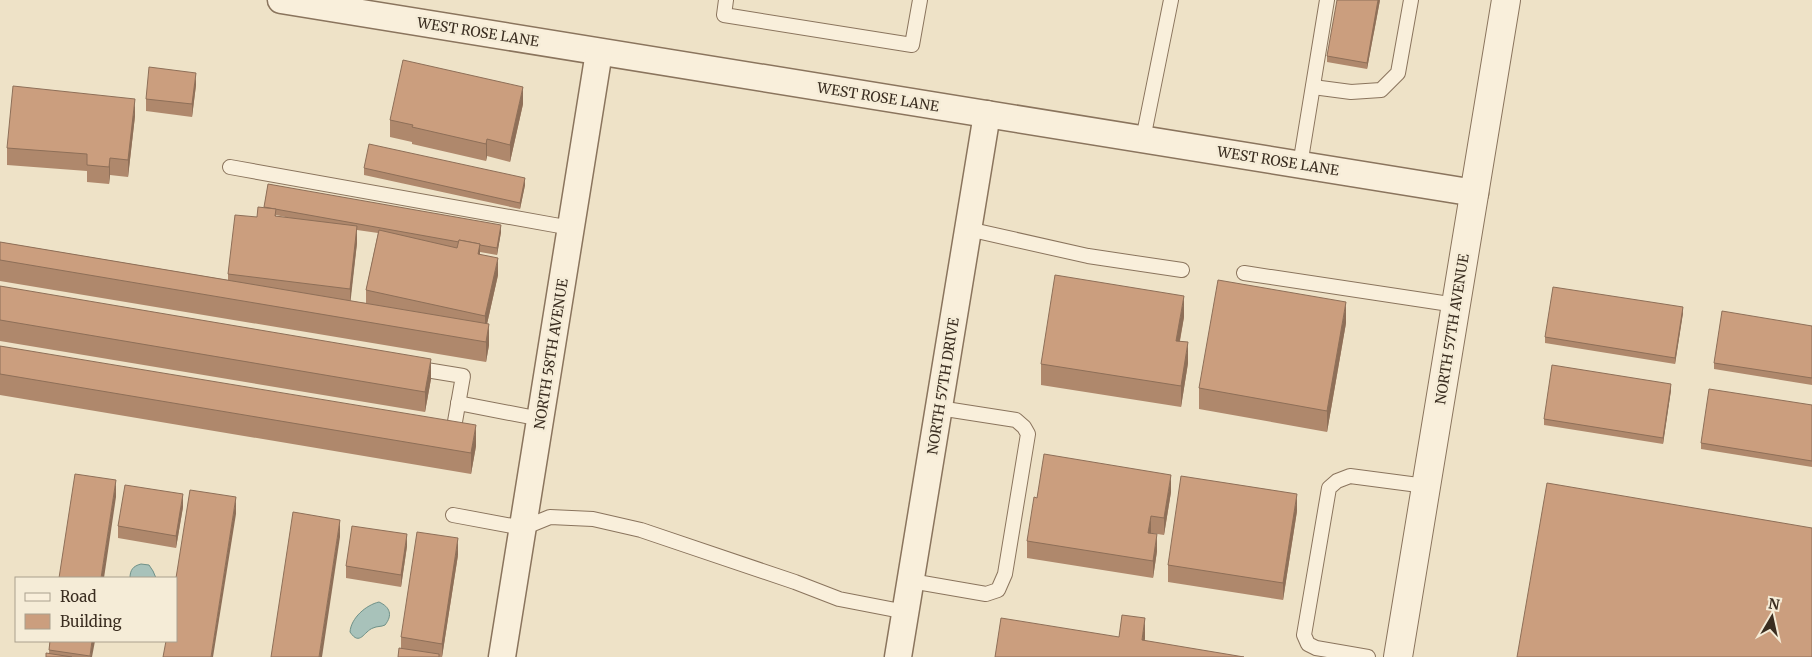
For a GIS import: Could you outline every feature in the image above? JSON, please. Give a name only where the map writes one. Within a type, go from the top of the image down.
[{"type":"street","name":"WEST ROSE LANE","points":[[281,0],[1475,193]]},
{"type":"street","name":"NORTH 57TH AVENUE","points":[[1398,657],[1506,0]]},
{"type":"street","name":"NORTH 58TH AVENUE","points":[[502,657],[599,52]]},
{"type":"street","name":"NORTH 57TH DRIVE","points":[[898,657],[987,114]]},
{"type":"lane","points":[[726,0],[724,15],[912,45],[920,0]]},
{"type":"lane","points":[[1143,139],[1171,0]]},
{"type":"lane","points":[[1300,165],[1327,0]]},
{"type":"lane","points":[[1313,87],[1351,92],[1381,90],[1398,73],[1411,0]]},
{"type":"lane","points":[[230,167],[571,228]]},
{"type":"lane","points":[[968,229],[1088,256],[1182,270]]},
{"type":"lane","points":[[1244,273],[1456,305]]},
{"type":"lane","points":[[404,366],[463,376],[453,433],[433,429]]},
{"type":"lane","points":[[458,404],[541,419]]},
{"type":"lane","points":[[911,581],[986,594],[998,590],[1005,574],[1028,434],[1024,427],[1016,420],[939,408]]},
{"type":"lane","points":[[1368,657],[1316,648],[1308,644],[1304,635],[1329,488],[1337,481],[1350,476],[1426,486]]},
{"type":"lane","points":[[453,516],[523,528],[550,517],[593,519],[642,530],[839,599],[906,612]]},
{"type":"water","points":[[141,564],[149,565],[156,577],[130,577],[132,569]]},
{"type":"water","points":[[379,602],[386,606],[390,615],[385,625],[373,628],[362,637],[357,638],[353,636],[350,632],[356,617],[364,609]]},
{"type":"building","points":[[1337,0],[1378,0],[1367,63],[1327,56]]},
{"type":"building","points":[[403,60],[523,87],[510,145],[487,139],[486,144],[390,120]]},
{"type":"building","points":[[149,67],[196,73],[192,104],[146,99]]},
{"type":"building","points":[[13,86],[135,99],[128,160],[110,158],[109,167],[87,165],[87,154],[7,148]]},
{"type":"building","points":[[369,144],[525,178],[520,203],[364,168]]},
{"type":"building","points":[[268,184],[501,225],[497,248],[264,207]]},
{"type":"building","points":[[258,207],[276,209],[275,216],[357,226],[350,289],[228,274],[235,215],[257,217]]},
{"type":"building","points":[[379,230],[457,248],[459,240],[480,244],[478,254],[498,258],[485,316],[366,290]]},
{"type":"building","points":[[0,242],[489,324],[486,342],[0,260]]},
{"type":"building","points":[[1055,275],[1184,296],[1176,341],[1188,342],[1181,386],[1041,364]]},
{"type":"building","points":[[1218,280],[1346,302],[1327,411],[1199,388]]},
{"type":"building","points":[[0,286],[431,359],[425,392],[0,320]]},
{"type":"building","points":[[1553,287],[1683,307],[1675,358],[1545,337]]},
{"type":"building","points":[[1722,311],[1812,326],[1812,378],[1714,363]]},
{"type":"building","points":[[0,346],[476,425],[471,453],[0,374]]},
{"type":"building","points":[[1552,365],[1671,384],[1663,438],[1544,419]]},
{"type":"building","points":[[1709,389],[1812,405],[1812,461],[1701,443]]},
{"type":"building","points":[[1044,454],[1171,475],[1164,518],[1151,516],[1148,533],[1157,534],[1153,561],[1027,541],[1034,497],[1037,498]]},
{"type":"building","points":[[75,474],[116,480],[101,577],[59,577]]},
{"type":"building","points":[[1181,476],[1297,494],[1283,583],[1168,565]]},
{"type":"building","points":[[1547,483],[1812,528],[1812,657],[1517,657]]},
{"type":"building","points":[[125,485],[183,494],[176,536],[118,526]]},
{"type":"building","points":[[190,490],[236,497],[211,657],[163,657],[166,642],[178,642],[178,577],[176,577]]},
{"type":"building","points":[[293,512],[340,520],[319,657],[271,657]]},
{"type":"building","points":[[352,526],[407,534],[401,575],[346,566]]},
{"type":"building","points":[[417,532],[458,538],[442,644],[401,637]]},
{"type":"building","points":[[1122,615],[1145,618],[1142,640],[1244,657],[995,657],[1001,618],[1119,637]]},
{"type":"building","points":[[50,642],[92,642],[90,656],[49,650]]},
{"type":"building","points":[[399,648],[439,654],[439,657],[398,657]]},
{"type":"building","points":[[46,653],[72,657],[46,657]]}]
